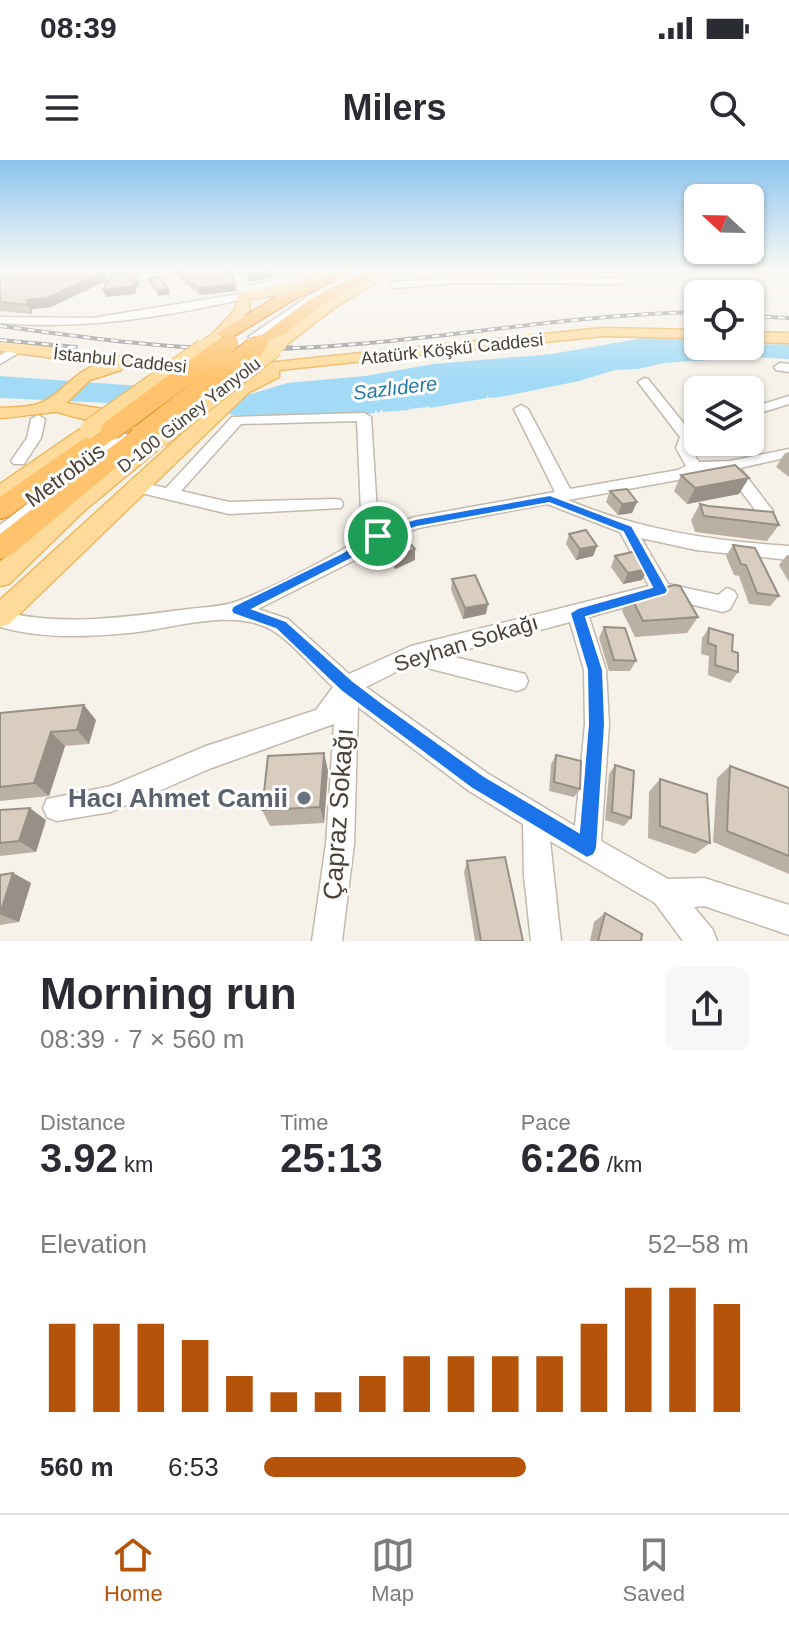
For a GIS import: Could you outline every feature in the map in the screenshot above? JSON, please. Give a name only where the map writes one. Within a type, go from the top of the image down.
[{"type":"highway","points":[[0,510],[100,425],[223,342],[284,306]]},
{"type":"highway","points":[[0,549],[150,436],[310,306]]},
{"type":"main road","points":[[223,342],[240,306]]},
{"type":"main road","points":[[223,342],[265,306]]},
{"type":"main road","name":"D-100 Güney Yanyolu","points":[[265,341],[326,306]]},
{"type":"main road","name":"Atatürk Köşkü Caddesi","points":[[241,380],[302,365],[602,332],[684,334]]},
{"type":"main road","points":[[764,337],[789,338]]},
{"type":"main road","name":"İstanbul Caddesi","points":[[0,346],[241,380]]},
{"type":"main road","points":[[29,349],[66,365],[74,376]]},
{"type":"main road","points":[[44,408],[74,376],[106,368],[153,366]]},
{"type":"main road","points":[[0,617],[214,414],[241,380]]},
{"type":"main road","points":[[0,412],[44,408],[100,425],[183,425],[214,414]]},
{"type":"main road","points":[[0,494],[100,425]]},
{"type":"main road","points":[[0,600],[172,442],[183,430],[183,425]]},
{"type":"main road","name":"D-100 Güney Yanyolu","points":[[0,577],[150,436]]},
{"type":"street","points":[[0,320],[54,324],[109,320],[187,306]]},
{"type":"street","points":[[265,341],[304,306]]},
{"type":"street","points":[[0,360],[29,349]]},
{"type":"street","points":[[644,382],[684,424]]},
{"type":"street","points":[[764,408],[789,400]]},
{"type":"street","points":[[19,461],[34,438],[44,408]]},
{"type":"street","points":[[521,409],[557,475],[558,497]]},
{"type":"street","points":[[170,493],[237,420],[364,417],[369,512],[378,536]]},
{"type":"street","name":"Metrobüs","points":[[0,524],[121,435],[0,534]]},
{"type":"street","points":[[0,617],[18,624],[54,627],[128,625],[238,610],[347,556],[378,536],[415,523],[683,474],[694,467],[730,466],[789,453]]},
{"type":"street","points":[[688,456],[694,467]]},
{"type":"street","points":[[730,466],[765,511],[762,518],[733,517]]},
{"type":"street","points":[[139,487],[229,508],[335,504]]},
{"type":"street","points":[[558,497],[627,529],[710,548],[789,553]]},
{"type":"street","points":[[627,529],[661,590],[723,604],[727,596]]},
{"type":"street","name":"Seyhan Sokağı","points":[[347,686],[411,655],[661,590]]},
{"type":"street","points":[[238,610],[281,625],[347,686],[478,782],[665,893],[702,941]]},
{"type":"street","points":[[578,613],[595,670],[597,724],[587,848]]},
{"type":"street","points":[[411,655],[517,681]]},
{"type":"street","points":[[56,808],[111,799],[206,758],[324,718],[347,686]]},
{"type":"street","name":"Çapraz Sokağı","points":[[327,941],[340,844],[347,686]]},
{"type":"street","points":[[536,816],[538,876],[546,941]]},
{"type":"street","points":[[665,893],[704,892],[789,920]]},
{"type":"water","name":"Sazlıdere","points":[[644,338],[684,339],[684,360],[710,360],[615,370],[579,381],[500,397],[489,398],[487,395],[487,398],[430,408],[427,404],[428,407],[410,409],[409,405],[409,410],[383,412],[382,409],[379,413],[375,410],[375,413],[359,415],[255,418],[174,406],[0,398],[0,376],[252,394],[287,383],[365,376],[433,364],[552,354]]},
{"type":"water","points":[[789,344],[789,359],[764,358],[764,345]]},
{"type":"building","points":[[735,465],[749,478],[695,488],[681,475]]},
{"type":"building","points":[[627,489],[637,502],[622,504],[610,491]]},
{"type":"building","points":[[700,504],[773,512],[779,525],[704,516]]},
{"type":"building","points":[[586,530],[597,546],[580,549],[569,534]]},
{"type":"building","points":[[405,538],[415,549],[395,559],[385,548]]},
{"type":"building","points":[[733,545],[755,548],[779,596],[757,593],[746,565],[741,564]]},
{"type":"building","points":[[637,551],[648,569],[628,573],[615,556]]},
{"type":"building","points":[[475,575],[488,604],[465,608],[452,579]]},
{"type":"building","points":[[680,586],[698,617],[643,621],[630,595]]},
{"type":"building","points":[[604,627],[625,628],[636,661],[614,660]]},
{"type":"building","points":[[709,628],[733,635],[732,651],[738,653],[738,672],[715,665],[716,646],[708,643]]},
{"type":"building","points":[[84,705],[77,730],[51,732],[34,783],[0,787],[0,713]]},
{"type":"building","points":[[324,753],[320,807],[262,810],[268,756]]},
{"type":"building","points":[[556,755],[581,761],[580,789],[554,782]]},
{"type":"building","points":[[615,765],[634,771],[631,818],[612,812]]},
{"type":"building","points":[[730,766],[789,788],[789,856],[727,831]]},
{"type":"building","points":[[660,779],[707,794],[710,843],[660,826]]},
{"type":"building","points":[[30,808],[19,841],[0,843],[0,810]]},
{"type":"building","points":[[505,857],[523,941],[481,941],[467,861]]},
{"type":"building","points":[[13,873],[0,914],[0,875]]},
{"type":"building","points":[[605,913],[642,934],[641,941],[598,941]]},
{"type":"railway","points":[[282,348],[684,312]]},
{"type":"railway","points":[[764,317],[789,318]]},
{"type":"railway","points":[[0,326],[207,348]]},
{"type":"railway","points":[[0,340],[76,347]]},
{"type":"railway","points":[[202,348],[207,348]]},
{"type":"railway","points":[[207,348],[282,348]]},
{"type":"railway","points":[[207,348],[282,348]]},
{"type":"railway","points":[[282,348],[292,348]]},
{"type":"place","name":"Hacı Ahmet Camii","points":[[304,798]]},
{"type":"route","points":[[550,499],[627,529],[661,590],[578,613],[595,670],[597,724],[587,848],[478,782],[381,712],[347,686],[281,625],[238,610],[347,556],[378,536],[415,523],[550,499]]}]
